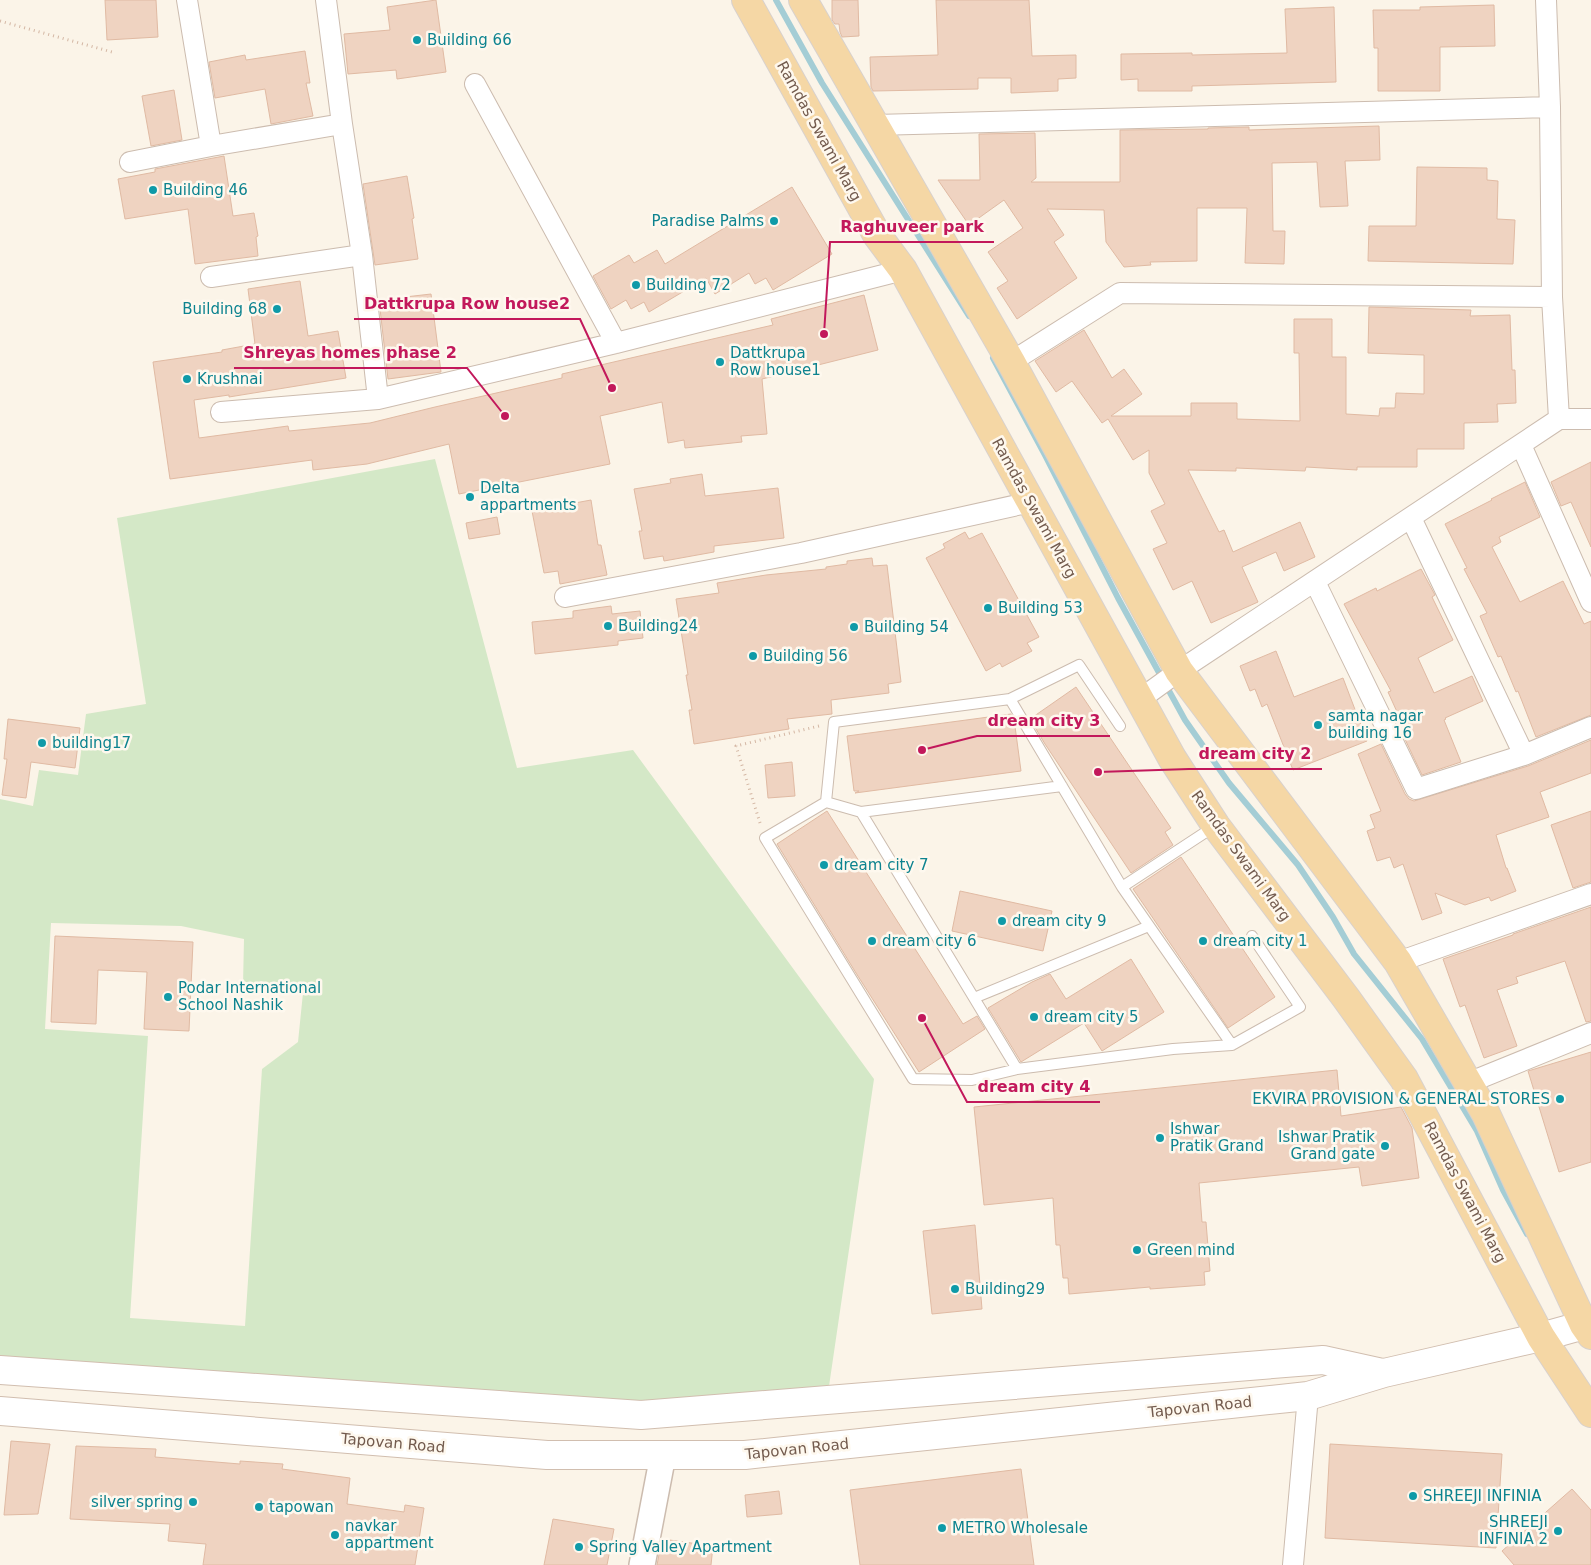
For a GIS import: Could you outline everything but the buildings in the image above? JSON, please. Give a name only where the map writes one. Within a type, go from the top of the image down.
[{"type":"main road","name":"Ramdas Swami Marg","points":[[746,0],[877,235],[903,270],[1031,502],[1146,695],[1172,758],[1216,826],[1346,998],[1404,1079],[1542,1337],[1591,1413]]},
{"type":"main road","points":[[803,0],[1010,362],[1178,672],[1398,962],[1486,1114],[1589,1328]]},
{"type":"main road","name":"Tapovan Road","points":[[0,1411],[547,1455],[745,1455],[1308,1396],[1384,1374],[1542,1337],[1589,1328]]},
{"type":"main road","points":[[0,1370],[641,1415],[1323,1360],[1384,1374]]},
{"type":"street","points":[[187,0],[211,146]]},
{"type":"street","points":[[326,0],[362,255],[378,398]]},
{"type":"street","points":[[1546,0],[1550,107],[1552,297],[1559,419]]},
{"type":"street","points":[[474,84],[616,343]]},
{"type":"street","points":[[875,125],[1550,107]]},
{"type":"street","points":[[130,162],[342,124]]},
{"type":"street","points":[[211,277],[362,255]]},
{"type":"street","points":[[221,412],[378,398],[616,343],[903,270]]},
{"type":"street","points":[[1010,362],[1120,293],[1552,297]]},
{"type":"street","points":[[1146,695],[1559,419],[1591,419]]},
{"type":"street","points":[[1520,445],[1591,602]]},
{"type":"street","points":[[565,597],[801,553],[1031,502]]},
{"type":"street","points":[[1412,518],[1524,755]]},
{"type":"street","points":[[1314,582],[1416,789],[1524,755],[1591,727]]},
{"type":"street","points":[[1398,962],[1591,894]]},
{"type":"street","points":[[1468,1083],[1591,1033]]},
{"type":"street","points":[[1293,1565],[1308,1396]]},
{"type":"street","points":[[642,1565],[662,1455]]},
{"type":"lane","points":[[826,802],[834,722],[1010,699],[1079,666],[1120,726]]},
{"type":"lane","points":[[1010,699],[1122,887],[1232,1045]]},
{"type":"lane","points":[[1062,786],[861,812],[826,802],[765,838],[913,1079],[972,1080],[1017,1069],[1173,1050],[1232,1045],[1300,1008],[1252,936]]},
{"type":"lane","points":[[861,812],[1017,1069]]},
{"type":"lane","points":[[1122,887],[1216,826]]},
{"type":"lane","points":[[974,998],[1149,926]]},
{"type":"path","points":[[0,21],[112,52]]},
{"type":"path","points":[[765,838],[736,746],[834,722]]},
{"type":"green space","points":[[435,459],[517,768],[633,750],[874,1079],[828,1393],[575,1411],[0,1370],[0,799],[33,806],[39,770],[78,775],[86,714],[146,704],[117,518]],"holes":[[[51,923],[181,926],[244,939],[243,985],[303,993],[298,1042],[262,1069],[245,1326],[130,1318],[148,1036],[45,1029]]]},
{"type":"waterway","points":[[776,0],[822,83],[969,316]]},
{"type":"waterway","points":[[993,358],[1118,598],[1185,720],[1229,783],[1298,865],[1333,917],[1354,954],[1422,1039],[1477,1131],[1503,1190],[1527,1234]]},
{"type":"place","name":"Building 66","points":[[417,40]]},
{"type":"place","name":"Building 46","points":[[153,190]]},
{"type":"place","name":"Paradise Palms","points":[[774,221]]},
{"type":"place","name":"Building 72","points":[[636,285]]},
{"type":"place","name":"Building 68","points":[[277,309]]},
{"type":"place","name":"Raghuveer park","points":[[824,334]]},
{"type":"place","name":"Dattkrupa Row house1","points":[[720,362]]},
{"type":"place","name":"Krushnai","points":[[187,379]]},
{"type":"place","name":"Dattkrupa Row house2","points":[[612,388]]},
{"type":"place","name":"Shreyas homes phase 2","points":[[505,416]]},
{"type":"place","name":"Delta appartments","points":[[470,497]]},
{"type":"place","name":"Building 53","points":[[988,608]]},
{"type":"place","name":"Building24","points":[[608,626]]},
{"type":"place","name":"Building 54","points":[[854,627]]},
{"type":"place","name":"Building 56","points":[[753,656]]},
{"type":"place","name":"samta nagar building 16","points":[[1318,725]]},
{"type":"place","name":"building17","points":[[42,743]]},
{"type":"place","name":"dream city 3","points":[[922,750]]},
{"type":"place","name":"dream city 2","points":[[1098,772]]},
{"type":"place","name":"dream city 7","points":[[824,865]]},
{"type":"place","name":"dream city 9","points":[[1002,921]]},
{"type":"place","name":"dream city 6","points":[[872,941]]},
{"type":"place","name":"dream city 1","points":[[1203,941]]},
{"type":"place","name":"Podar International School Nashik","points":[[168,997]]},
{"type":"place","name":"dream city 5","points":[[1034,1017]]},
{"type":"place","name":"dream city 4","points":[[922,1018]]},
{"type":"place","name":"EKVIRA PROVISION & GENERAL STORES","points":[[1560,1099]]},
{"type":"place","name":"Ishwar Pratik Grand","points":[[1160,1138]]},
{"type":"place","name":"Ishwar Pratik Grand gate","points":[[1385,1146]]},
{"type":"place","name":"Green mind","points":[[1137,1250]]},
{"type":"place","name":"Building29","points":[[955,1289]]},
{"type":"place","name":"SHREEJI INFINIA","points":[[1413,1496]]},
{"type":"place","name":"silver spring","points":[[193,1502]]},
{"type":"place","name":"tapowan","points":[[259,1507]]},
{"type":"place","name":"METRO Wholesale","points":[[942,1528]]},
{"type":"place","name":"SHREEJI INFINIA 2","points":[[1558,1531]]},
{"type":"place","name":"navkar appartment","points":[[335,1535]]},
{"type":"place","name":"Spring Valley Apartment","points":[[579,1547]]}]
